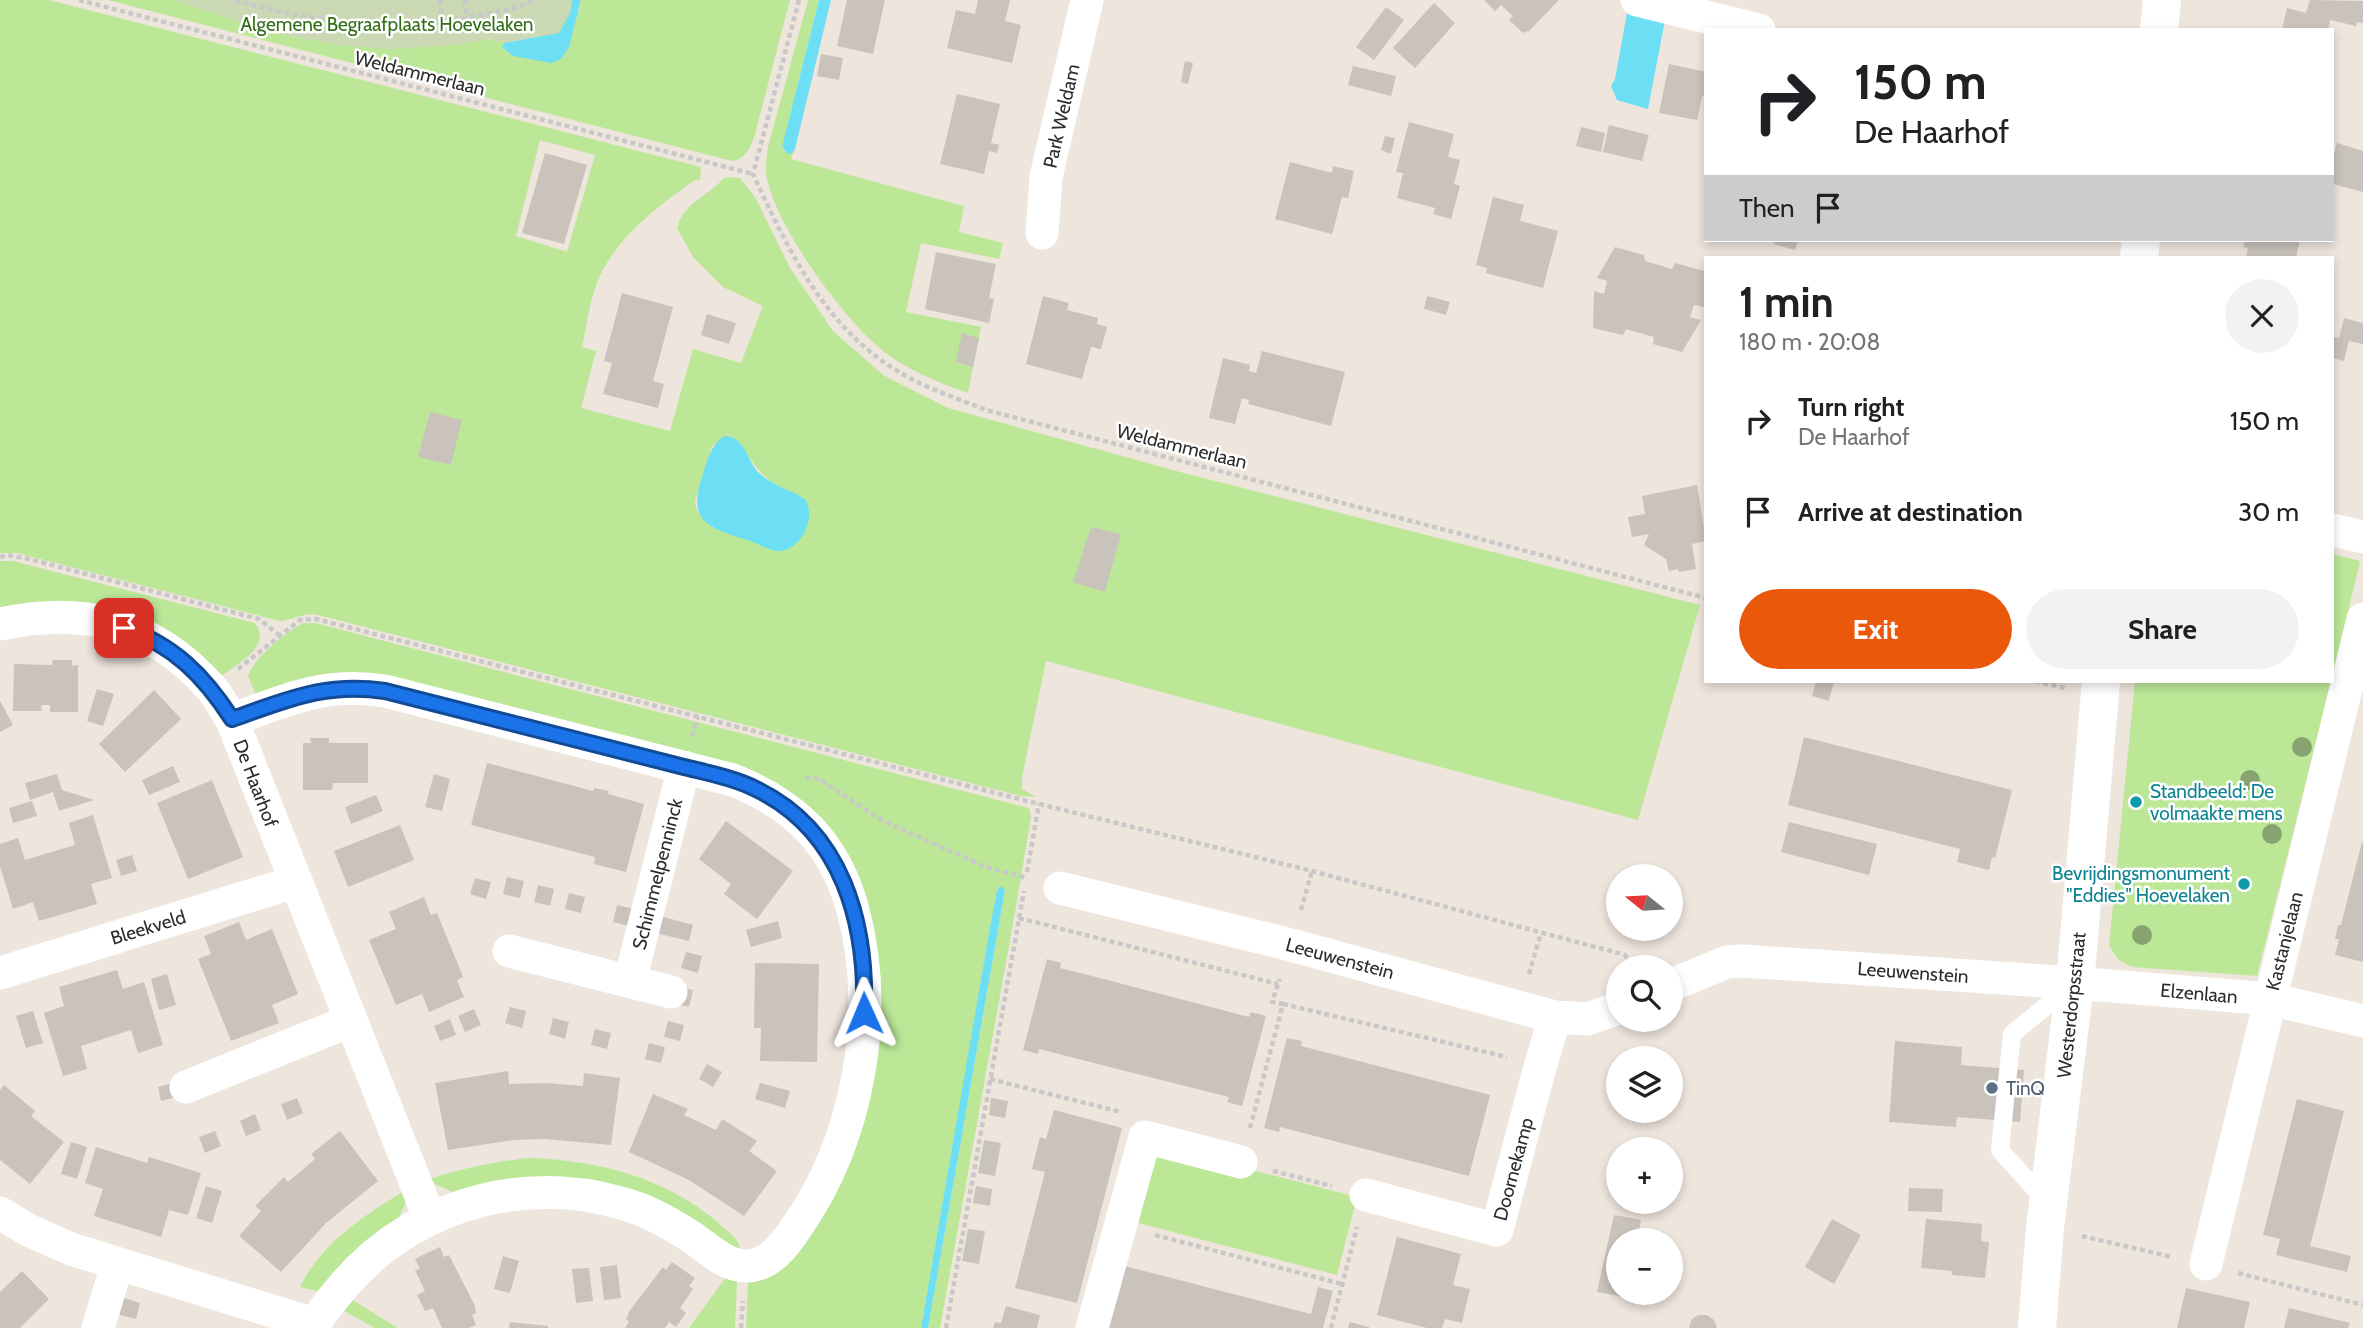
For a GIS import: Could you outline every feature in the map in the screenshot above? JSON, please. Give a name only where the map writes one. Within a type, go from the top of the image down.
[{"type":"street","name":"Park Weldam","points":[[1042,233],[1046,177],[1087,0]]},
{"type":"street","points":[[1637,0],[1751,28]]},
{"type":"street","points":[[2159,28],[2162,0]]},
{"type":"street","points":[[2334,530],[2363,537]]},
{"type":"street","name":"De Haarhof","points":[[0,624],[55,616],[110,622],[138,632],[164,646],[213,689],[232,719],[430,1219]]},
{"type":"street","name":"Kastanjelaan","points":[[2206,1264],[2363,619]]},
{"type":"street","name":"Westerdorpsstraat","points":[[2038,1328],[2047,1216],[2075,983],[2101,683]]},
{"type":"street","points":[[0,1213],[27,1230],[71,1250],[313,1326],[356,1271],[388,1244],[430,1219],[465,1205],[502,1195],[540,1192],[578,1194],[616,1202],[669,1223],[724,1260],[748,1266],[766,1261],[787,1241],[823,1183],[838,1148],[859,1073],[864,993],[854,913],[845,882],[832,857],[814,833],[777,801],[733,780],[362,687],[314,691],[232,719]]},
{"type":"street","name":"Schimmelpenninck","points":[[629,981],[684,767]]},
{"type":"street","name":"Bleekveld","points":[[0,973],[295,882]]},
{"type":"street","name":"Leeuwenstein","points":[[1060,888],[1291,945],[1555,1017],[1587,1019],[1606,1012]]},
{"type":"street","points":[[509,951],[671,992]]},
{"type":"street","name":"Leeuwenstein","points":[[1683,980],[1727,962],[1743,961],[2075,983]]},
{"type":"street","name":"Elzenlaan","points":[[2075,983],[2270,999],[2363,1021]]},
{"type":"street","name":"Doornekamp","points":[[1366,1195],[1497,1230],[1555,1017]]},
{"type":"street","points":[[186,1087],[350,1021]]},
{"type":"street","points":[[1092,1328],[1145,1137],[1241,1162]]},
{"type":"street","points":[[98,1328],[117,1265]]},
{"type":"lane","points":[[2047,1216],[2000,1150],[2012,1034],[2075,983]]},
{"type":"path","name":"Weldammerlaan","points":[[79,0],[753,174],[798,266],[831,313],[861,345],[890,367],[931,388],[986,410],[1704,597]]},
{"type":"path","points":[[235,0],[281,13],[374,24],[467,18],[523,6],[534,0]]},
{"type":"path","points":[[440,0],[442,21]]},
{"type":"path","points":[[465,0],[467,18]]},
{"type":"path","points":[[753,174],[799,0]]},
{"type":"path","points":[[0,556],[26,558],[259,619],[279,635]]},
{"type":"path","points":[[213,689],[300,620],[316,619],[1312,871],[1625,955]]},
{"type":"path","points":[[777,801],[798,782],[808,777],[819,779],[883,821],[986,867],[1060,888]]},
{"type":"path","points":[[946,1328],[1039,804]]},
{"type":"path","points":[[1019,918],[1278,984]]},
{"type":"path","points":[[1291,945],[1272,1002],[1506,1057],[1520,1007]]},
{"type":"path","points":[[1283,1004],[1241,1162],[1366,1195],[1331,1328]]},
{"type":"path","points":[[990,1079],[1149,1119],[1145,1137]]},
{"type":"path","points":[[2047,1216],[2206,1264],[2363,1305]]},
{"type":"path","points":[[1120,1226],[1342,1284]]},
{"type":"green space","points":[[0,0],[49,0],[701,167],[700,180],[693,181],[638,226],[604,267],[592,298],[582,347],[596,351],[581,408],[670,431],[693,349],[741,363],[763,306],[723,287],[693,257],[677,228],[690,206],[723,179],[740,178],[755,197],[790,268],[833,331],[883,375],[948,408],[1180,472],[1700,605],[1638,820],[1046,661],[1022,777],[1022,789],[1036,797],[1021,796],[318,615],[280,621],[17,553],[0,553]],"holes":[[[540,140],[595,155],[567,252],[516,236]],[[730,436],[763,475],[778,486],[713,528],[697,511],[695,501],[712,446]]]},
{"type":"green space","points":[[108,0],[175,0],[274,33],[341,45],[390,49],[455,45],[491,39],[504,43],[502,47],[513,56],[579,12],[581,0],[790,0],[754,138],[744,156],[732,161]]},
{"type":"green space","name":"Algemene Begraafplaats Hoevelaken","points":[[175,0],[572,0],[570,13],[559,33],[504,43],[491,39],[455,45],[390,49],[341,45],[274,33]]},
{"type":"green space","points":[[808,0],[819,0],[782,147],[784,151],[792,153],[795,149],[791,159],[964,206],[959,232],[1003,243],[999,259],[921,243],[906,312],[981,327],[968,393],[912,369],[891,357],[866,336],[812,269],[795,243],[771,194],[766,170],[768,147]]},
{"type":"green space","points":[[2334,554],[2360,561],[2334,671]]},
{"type":"green space","points":[[0,561],[13,561],[255,623],[260,639],[251,654],[220,677],[198,654],[0,611]]},
{"type":"green space","points":[[304,623],[315,623],[1029,808],[1031,817],[1016,907],[940,1328],[928,1328],[1005,890],[1001,887],[997,890],[921,1328],[746,1328],[748,1281],[768,1278],[779,1271],[872,1075],[824,824],[380,674],[256,695],[248,676],[251,669],[272,646]]},
{"type":"green space","points":[[2135,683],[2330,683],[2257,976],[2132,967],[2119,960],[2109,946]]},
{"type":"green space","points":[[1151,1144],[1357,1197],[1337,1275],[1131,1221]]},
{"type":"green space","points":[[528,1158],[606,1168],[656,1184],[701,1209],[736,1240],[740,1251],[698,1226],[453,1192],[430,1179],[479,1166]]},
{"type":"green space","points":[[405,1191],[406,1201],[399,1218],[321,1292],[300,1287],[331,1244],[359,1220]]},
{"type":"green space","points":[[726,1277],[737,1281],[735,1328],[689,1328]]},
{"type":"green space","points":[[351,1299],[398,1328],[375,1328],[342,1310]]},
{"type":"water","points":[[572,0],[581,0],[569,47],[561,59],[551,63],[513,56],[502,47],[504,43],[559,33],[570,13]]},
{"type":"water","points":[[819,0],[831,0],[795,149],[788,154],[782,147]]},
{"type":"water","points":[[1629,2],[1665,20],[1648,109],[1617,100],[1611,86],[1615,79]]},
{"type":"water","points":[[724,436],[741,444],[757,471],[763,476],[806,500],[808,523],[801,538],[789,548],[774,550],[724,532],[714,528],[700,515],[698,493],[707,460],[712,449]]},
{"type":"water","points":[[1001,886],[1005,890],[928,1328],[921,1328],[989,933],[997,890]]},
{"type":"building","points":[[847,0],[885,0],[873,54],[837,46]]},
{"type":"building","points":[[978,0],[1010,0],[1005,21],[1021,25],[1012,63],[947,48],[956,10],[975,14]]},
{"type":"building","points":[[1484,0],[1559,0],[1528,32],[1523,33],[1509,20],[1513,16],[1501,5],[1495,11]]},
{"type":"building","points":[[2310,0],[2363,1],[2363,23],[2357,22],[2356,26],[2330,20],[2328,28],[2282,28],[2287,8],[2306,13]]},
{"type":"building","points":[[1434,3],[1455,23],[1415,68],[1393,48]]},
{"type":"building","points":[[1386,7],[1404,20],[1374,60],[1356,47]]},
{"type":"building","points":[[821,54],[843,58],[839,80],[817,76]]},
{"type":"building","points":[[1185,61],[1193,63],[1188,84],[1181,82]]},
{"type":"building","points":[[1669,64],[1704,72],[1704,95],[1697,120],[1659,113]]},
{"type":"building","points":[[1353,66],[1396,76],[1391,96],[1348,85]]},
{"type":"building","points":[[957,94],[1000,104],[991,143],[999,145],[997,153],[989,151],[984,174],[940,164]]},
{"type":"building","points":[[1409,122],[1454,134],[1448,157],[1460,160],[1454,184],[1460,186],[1451,219],[1433,214],[1435,208],[1397,198],[1403,173],[1396,172]]},
{"type":"building","points":[[1609,125],[1649,135],[1642,161],[1603,152]]},
{"type":"building","points":[[1581,127],[1605,133],[1601,152],[1576,146]]},
{"type":"building","points":[[1385,136],[1395,138],[1391,154],[1381,150]]},
{"type":"building","points":[[2337,143],[2363,151],[2363,192],[2334,184],[2334,154]]},
{"type":"building","points":[[545,153],[587,165],[564,244],[522,233]]},
{"type":"building","points":[[1290,162],[1332,173],[1333,166],[1354,171],[1348,198],[1342,197],[1332,234],[1275,219]]},
{"type":"building","points":[[1493,197],[1524,205],[1520,221],[1558,231],[1543,288],[1486,273],[1487,268],[1476,265]]},
{"type":"building","points":[[1774,242],[1797,242],[1795,250]]},
{"type":"building","points":[[2244,242],[2300,242],[2296,256],[2246,256],[2248,248],[2243,247]]},
{"type":"building","points":[[1615,247],[1644,255],[1645,261],[1672,269],[1675,263],[1704,271],[1704,307],[1694,305],[1690,317],[1701,320],[1682,352],[1653,344],[1654,337],[1626,329],[1623,335],[1593,328],[1594,291],[1604,294],[1607,281],[1597,278]]},
{"type":"building","points":[[936,252],[996,264],[989,298],[994,299],[989,323],[925,309]]},
{"type":"building","points":[[622,293],[673,307],[653,381],[664,384],[658,408],[603,394],[612,363],[604,361]]},
{"type":"building","points":[[1043,296],[1069,303],[1067,310],[1098,318],[1097,324],[1107,327],[1101,349],[1091,347],[1082,379],[1026,364]]},
{"type":"building","points":[[1427,296],[1450,302],[1446,315],[1424,309]]},
{"type":"building","points":[[707,314],[736,323],[729,344],[701,335]]},
{"type":"building","points":[[2344,318],[2363,323],[2363,344],[2349,341],[2344,361],[2334,358],[2334,337],[2339,338]]},
{"type":"building","points":[[962,333],[979,338],[973,367],[956,362]]},
{"type":"building","points":[[1262,351],[1345,372],[1331,426],[1248,404],[1249,400],[1242,398],[1235,424],[1209,418],[1223,358],[1250,365],[1249,371],[1256,373]]},
{"type":"building","points":[[430,412],[462,420],[451,465],[418,457]]},
{"type":"building","points":[[1697,485],[1704,541],[1692,544],[1696,569],[1669,571],[1666,559],[1644,545],[1649,534],[1632,537],[1628,517],[1645,514],[1642,496]]},
{"type":"building","points":[[1091,527],[1121,534],[1105,592],[1073,582]]},
{"type":"building","points":[[53,660],[72,660],[72,666],[78,665],[78,712],[50,712],[50,705],[41,705],[42,711],[13,711],[14,664],[52,665]]},
{"type":"building","points":[[1815,683],[1834,683],[1829,701],[1812,696]]},
{"type":"building","points":[[97,689],[114,694],[103,726],[87,721]]},
{"type":"building","points":[[154,690],[181,719],[125,772],[99,744]]},
{"type":"building","points":[[0,701],[13,725],[0,732]]},
{"type":"building","points":[[1804,737],[2012,790],[1995,858],[1992,857],[1989,870],[1957,862],[1960,849],[1788,805]]},
{"type":"building","points":[[310,738],[329,738],[329,743],[368,743],[368,783],[333,783],[332,790],[303,790],[303,743],[311,743]]},
{"type":"building","points":[[487,763],[593,791],[594,788],[609,791],[608,794],[644,804],[626,872],[594,864],[595,857],[471,825]]},
{"type":"building","points":[[173,766],[180,782],[149,795],[142,780]]},
{"type":"building","points":[[57,774],[62,790],[94,800],[59,811],[53,792],[30,800],[25,783]]},
{"type":"building","points":[[434,774],[450,779],[442,811],[425,807]]},
{"type":"building","points":[[212,780],[243,857],[188,879],[157,803]]},
{"type":"building","points":[[376,795],[383,811],[351,824],[345,807]]},
{"type":"building","points":[[32,801],[37,816],[13,823],[9,808]]},
{"type":"building","points":[[93,815],[112,878],[91,884],[97,904],[39,921],[33,902],[13,909],[0,866],[0,844],[18,838],[25,860],[75,845],[69,823]]},
{"type":"building","points":[[726,821],[793,871],[757,919],[724,894],[731,884],[699,859]]},
{"type":"building","points":[[1789,822],[1877,844],[1869,875],[1781,852]]},
{"type":"building","points":[[400,825],[414,860],[348,887],[334,851]]},
{"type":"building","points":[[2362,842],[2363,962],[2335,955],[2339,939],[2335,939],[2338,925],[2341,925]]},
{"type":"building","points":[[132,855],[137,871],[121,876],[116,860]]},
{"type":"building","points":[[507,877],[524,881],[520,898],[503,894]]},
{"type":"building","points":[[475,878],[491,882],[486,899],[470,894]]},
{"type":"building","points":[[538,885],[554,889],[550,906],[534,902]]},
{"type":"building","points":[[569,893],[585,897],[581,913],[565,909]]},
{"type":"building","points":[[424,897],[431,915],[437,913],[463,977],[457,980],[464,997],[429,1012],[422,994],[396,1005],[369,940],[396,929],[389,912]]},
{"type":"building","points":[[617,905],[634,909],[629,926],[613,922]]},
{"type":"building","points":[[660,916],[693,925],[689,941],[656,933]]},
{"type":"building","points":[[778,921],[782,938],[751,947],[746,930]]},
{"type":"building","points":[[239,922],[246,940],[272,929],[298,994],[272,1005],[279,1023],[231,1041],[198,959],[211,954],[204,936]]},
{"type":"building","points":[[686,952],[702,956],[698,973],[681,968]]},
{"type":"building","points":[[1047,959],[1061,963],[1060,968],[1249,1017],[1251,1012],[1266,1016],[1242,1106],[1227,1102],[1229,1097],[1039,1049],[1038,1054],[1023,1050]]},
{"type":"building","points":[[755,963],[819,964],[817,1062],[760,1061],[761,1028],[754,1028]]},
{"type":"building","points":[[117,970],[123,989],[144,982],[163,1045],[138,1053],[131,1030],[81,1046],[87,1069],[63,1076],[44,1013],[64,1006],[59,987]]},
{"type":"building","points":[[167,974],[176,1005],[159,1010],[151,979]]},
{"type":"building","points":[[677,986],[693,990],[689,1007],[673,1003]]},
{"type":"building","points":[[510,1007],[526,1011],[522,1028],[505,1023]]},
{"type":"building","points":[[474,1009],[481,1025],[465,1032],[458,1016]]},
{"type":"building","points":[[33,1011],[43,1043],[26,1048],[16,1016]]},
{"type":"building","points":[[553,1018],[569,1022],[565,1039],[549,1034]]},
{"type":"building","points":[[450,1019],[456,1035],[440,1041],[434,1026]]},
{"type":"building","points":[[668,1021],[684,1025],[680,1041],[664,1037]]},
{"type":"building","points":[[595,1029],[611,1033],[607,1049],[591,1045]]},
{"type":"building","points":[[1287,1038],[1302,1041],[1301,1046],[1490,1095],[1469,1176],[1280,1127],[1279,1132],[1264,1128]]},
{"type":"building","points":[[1895,1041],[1962,1047],[1961,1065],[2024,1070],[2020,1122],[1957,1117],[1956,1127],[1889,1122]]},
{"type":"building","points":[[649,1043],[665,1047],[661,1063],[645,1059]]},
{"type":"building","points":[[707,1064],[722,1072],[713,1087],[699,1079]]},
{"type":"building","points":[[508,1071],[509,1084],[583,1086],[584,1073],[620,1078],[611,1145],[545,1139],[514,1140],[448,1150],[435,1083]]},
{"type":"building","points":[[173,1083],[177,1097],[161,1101],[158,1087]]},
{"type":"building","points":[[760,1083],[790,1091],[785,1108],[755,1099]]},
{"type":"building","points":[[4,1085],[35,1111],[31,1116],[64,1142],[30,1184],[0,1160],[0,1090]]},
{"type":"building","points":[[653,1094],[688,1109],[684,1115],[716,1130],[722,1119],[757,1141],[749,1151],[777,1171],[744,1216],[689,1180],[629,1152]]},
{"type":"building","points":[[297,1098],[303,1113],[287,1120],[281,1104]]},
{"type":"building","points":[[991,1098],[1008,1101],[1005,1118],[989,1115]]},
{"type":"building","points":[[2297,1099],[2344,1111],[2310,1246],[2351,1256],[2347,1272],[2276,1255],[2280,1239],[2263,1235]]},
{"type":"building","points":[[1054,1110],[1122,1128],[1077,1303],[1015,1288],[1045,1172],[1032,1169],[1040,1137],[1046,1139]]},
{"type":"building","points":[[255,1114],[261,1130],[246,1136],[240,1121]]},
{"type":"building","points":[[215,1131],[221,1146],[205,1153],[199,1137]]},
{"type":"building","points":[[340,1131],[378,1181],[326,1223],[281,1272],[239,1236],[261,1211],[255,1206],[284,1177],[288,1182],[315,1159],[311,1154]]},
{"type":"building","points":[[984,1140],[1001,1143],[995,1176],[978,1173]]},
{"type":"building","points":[[71,1142],[87,1147],[77,1179],[61,1174]]},
{"type":"building","points":[[96,1147],[147,1163],[149,1157],[201,1173],[188,1215],[169,1210],[161,1237],[94,1216],[103,1189],[85,1183]]},
{"type":"building","points":[[206,1186],[222,1191],[212,1223],[196,1218]]},
{"type":"building","points":[[976,1186],[992,1189],[990,1206],[973,1203]]},
{"type":"building","points":[[1909,1188],[1943,1189],[1942,1212],[1908,1211]]},
{"type":"building","points":[[1614,1215],[1641,1220],[1639,1228],[1611,1228]]},
{"type":"building","points":[[1832,1219],[1861,1235],[1834,1284],[1805,1267]]},
{"type":"building","points":[[1926,1219],[1982,1224],[1981,1241],[1989,1242],[1985,1278],[1952,1275],[1952,1271],[1921,1268]]},
{"type":"building","points":[[968,1229],[985,1231],[979,1264],[962,1261]]},
{"type":"building","points":[[1397,1237],[1461,1254],[1453,1285],[1470,1289],[1462,1323],[1445,1319],[1442,1328],[1427,1328],[1377,1315]]},
{"type":"building","points":[[440,1247],[444,1257],[449,1255],[475,1306],[476,1313],[472,1315],[476,1325],[469,1328],[442,1328],[433,1308],[425,1311],[417,1295],[425,1291],[415,1270],[420,1269],[415,1259]]},
{"type":"building","points":[[1606,1251],[1606,1294],[1597,1292]]},
{"type":"building","points":[[503,1256],[519,1261],[510,1293],[494,1289]]},
{"type":"building","points":[[672,1262],[695,1278],[689,1286],[693,1289],[680,1308],[686,1313],[676,1327],[669,1322],[665,1328],[625,1328],[629,1322],[626,1319],[628,1313],[663,1267],[666,1270]]},
{"type":"building","points":[[617,1265],[621,1298],[604,1300],[600,1267]]},
{"type":"building","points":[[1121,1265],[1311,1314],[1318,1287],[1333,1291],[1323,1328],[1105,1328]]},
{"type":"building","points":[[589,1268],[593,1301],[576,1303],[572,1269]]},
{"type":"building","points":[[22,1271],[49,1299],[20,1328],[0,1328],[0,1292]]},
{"type":"building","points":[[2186,1288],[2250,1302],[2244,1328],[2177,1328]]},
{"type":"building","points":[[124,1298],[140,1303],[136,1319],[119,1315]]},
{"type":"building","points":[[1006,1306],[1040,1315],[1037,1328],[993,1328],[995,1322],[1001,1323]]},
{"type":"building","points":[[2289,1308],[2350,1323],[2348,1328],[2284,1328]]},
{"type":"building","points":[[1698,1315],[1707,1315],[1714,1320],[1717,1328],[1689,1328],[1692,1319]]},
{"type":"building","points":[[510,1322],[548,1326],[548,1328],[509,1328]]},
{"type":"building","points":[[1350,1322],[1369,1327],[1369,1328],[1348,1328]]},
{"type":"place","name":"Standbeeld: De volmaakte mens","points":[[2136,802]]},
{"type":"place","name":"Bevrijdingsmonument \"Eddies\" Hoevelaken","points":[[2244,884]]},
{"type":"place","name":"TinQ","points":[[1992,1088]]},
{"type":"route","points":[[124,628],[164,646],[188,665],[213,689],[232,719],[314,691],[362,687],[684,767],[756,789],[797,816],[814,833],[826,848],[845,882],[861,952],[864,1013]]}]
